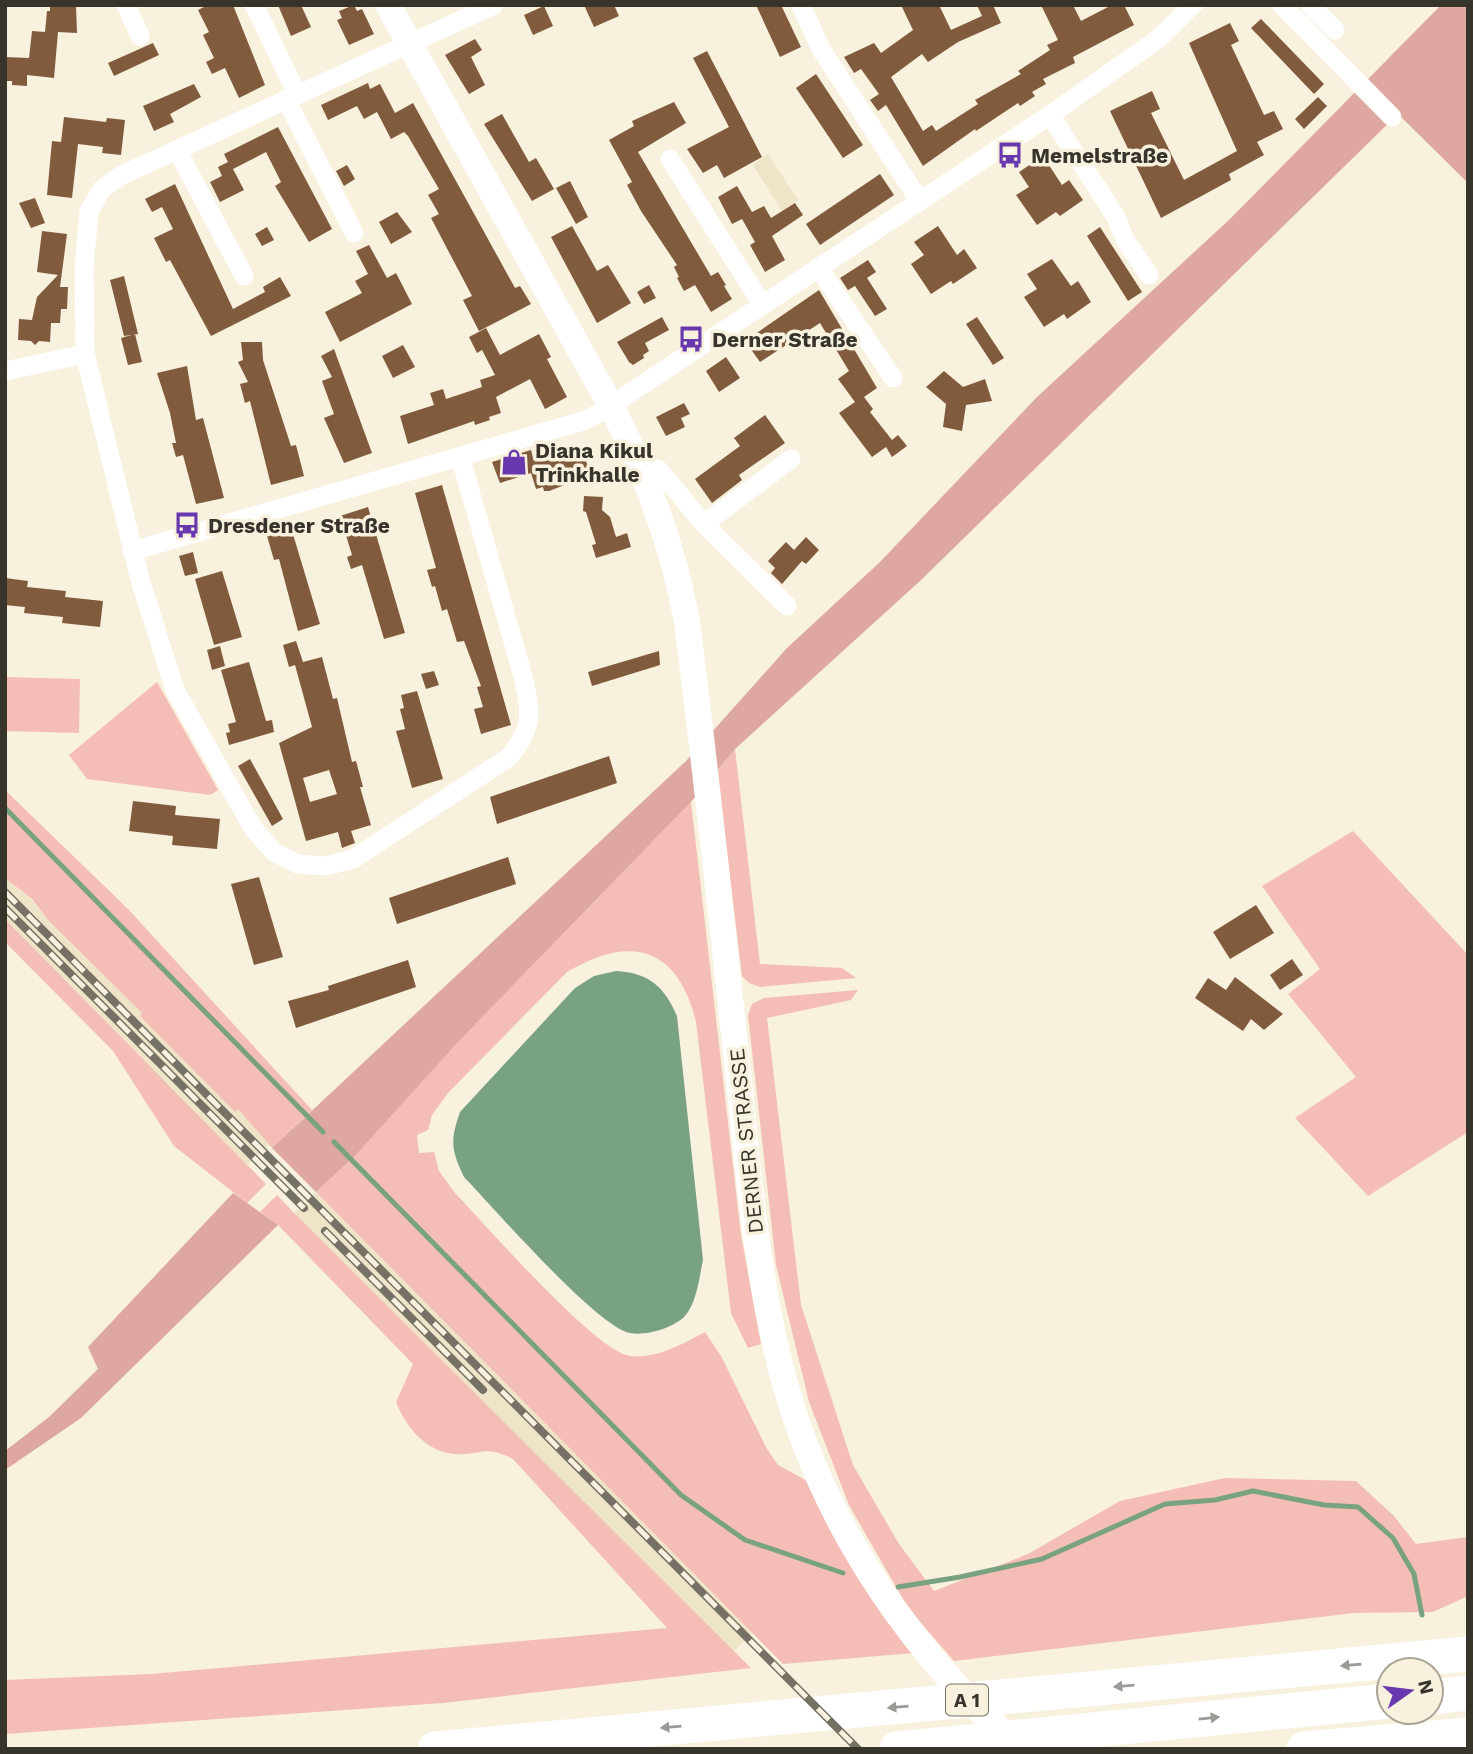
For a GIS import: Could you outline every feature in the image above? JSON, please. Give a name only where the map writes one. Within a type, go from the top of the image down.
[{"type":"highway","name":"A 1","points":[[435,1749],[1468,1654]]},
{"type":"highway","points":[[1445,1695],[1468,1693]]},
{"type":"highway","name":"A 1","points":[[897,1749],[1375,1702]]},
{"type":"highway","points":[[1304,1749],[1468,1735]]},
{"type":"street","points":[[126,5],[140,36]]},
{"type":"street","points":[[254,5],[291,97],[354,233]]},
{"type":"street","name":"DERNER STRASSE","points":[[388,5],[611,406],[641,464],[669,543],[681,585],[700,725],[755,1224],[775,1344],[789,1399],[820,1482],[869,1576],[901,1623],[939,1670],[1020,1749]]},
{"type":"street","points":[[460,456],[531,709],[525,735],[508,758],[353,859],[325,866],[298,864],[274,852],[253,828],[175,690],[132,551],[85,354],[84,269],[89,211],[103,189],[122,175],[494,5]]},
{"type":"street","points":[[802,5],[821,49],[919,200]]},
{"type":"street","points":[[132,551],[583,421],[611,406],[1050,115],[1158,39],[1193,5]]},
{"type":"street","points":[[1282,5],[1392,117]]},
{"type":"street","points":[[1310,5],[1335,30]]},
{"type":"street","points":[[1050,115],[1116,217],[1125,240],[1149,275]]},
{"type":"street","points":[[177,150],[244,276]]},
{"type":"street","points":[[670,159],[762,304]]},
{"type":"street","points":[[818,267],[893,378]]},
{"type":"street","points":[[5,371],[85,354]]},
{"type":"street","points":[[704,524],[791,459]]},
{"type":"street","name":"DERNER STRASSE","points":[[641,464],[659,470],[704,524],[787,606]]},
{"type":"shaded area","points":[[1441,5],[1468,5],[1468,183],[1398,114],[920,581],[735,749],[691,802],[461,1039],[356,1155],[316,1192],[272,1148],[686,761],[787,648],[880,562],[1037,397],[1230,219]]},
{"type":"shaded area","points":[[768,154],[798,200],[782,211],[753,165]]},
{"type":"shaded area","points":[[5,677],[80,679],[79,733],[5,731]]},
{"type":"shaded area","points":[[157,682],[218,790],[210,795],[87,779],[69,755]]},
{"type":"shaded area","points":[[735,749],[760,964],[842,968],[856,978],[760,987],[749,983],[742,976],[717,771]]},
{"type":"shaded area","points":[[5,790],[128,909],[312,1110],[272,1148],[238,1109],[235,1112],[140,1016],[142,1013],[48,920],[32,899],[5,878]]},
{"type":"shaded area","points":[[691,802],[741,1235],[761,1344],[748,1348],[731,1313],[696,1022],[688,997],[677,977],[664,963],[649,955],[631,951],[612,953],[590,960],[567,972],[448,1093],[432,1115],[428,1130],[417,1135],[419,1153],[434,1152],[439,1171],[455,1193],[567,1310],[614,1349],[630,1356],[650,1355],[669,1350],[705,1332],[721,1356],[767,1449],[778,1465],[809,1482],[914,1653],[783,1664],[316,1192],[356,1155],[461,1039]]},
{"type":"shaded area","points":[[1353,831],[1468,955],[1468,1132],[1368,1196],[1295,1118],[1356,1077],[1288,994],[1320,969],[1262,886]]},
{"type":"shaded area","points":[[5,878],[31,899],[48,920],[143,1013],[141,1016],[235,1111],[238,1109],[269,1145],[248,1165],[5,919]]},
{"type":"shaded area","points":[[5,919],[266,1184],[247,1203],[174,1146],[113,1051],[5,942]]},
{"type":"shaded area","points":[[616,971],[638,975],[654,983],[667,997],[677,1016],[703,1260],[695,1297],[685,1316],[667,1327],[644,1333],[630,1333],[615,1326],[571,1289],[464,1177],[453,1145],[460,1112],[575,988],[594,976]]},
{"type":"shaded area","points":[[858,990],[851,1000],[767,1018],[801,1305],[853,1465],[899,1544],[934,1591],[1028,1554],[1120,1501],[1225,1478],[1356,1481],[1394,1516],[1416,1544],[1468,1537],[1468,1596],[1433,1612],[1354,1613],[954,1661],[908,1608],[849,1505],[809,1402],[776,1265],[748,1015],[752,1004],[764,998]]},
{"type":"shaded area","points":[[316,1192],[752,1633],[734,1651],[294,1213]]},
{"type":"shaded area","points":[[233,1193],[278,1225],[81,1418],[5,1470],[5,1451],[49,1417],[98,1369],[88,1347]]},
{"type":"shaded area","points":[[277,1195],[751,1668],[443,1703],[5,1734],[5,1680],[152,1674],[667,1628],[513,1459],[489,1451],[464,1454],[445,1452],[435,1449],[418,1437],[396,1402],[413,1364],[278,1225],[260,1212]]},
{"type":"building","points":[[50,5],[76,5],[77,33],[58,32],[54,78],[27,75],[27,86],[12,85],[12,81],[5,81],[5,57],[29,58],[32,31],[45,32]]},
{"type":"building","points":[[208,5],[233,5],[265,85],[239,98],[225,68],[212,74],[206,62],[214,58],[203,35],[209,32],[198,10]]},
{"type":"building","points":[[278,5],[301,5],[311,27],[291,36]]},
{"type":"building","points":[[354,5],[357,11],[362,9],[374,34],[349,45],[337,20],[342,18],[339,11]]},
{"type":"building","points":[[584,5],[614,5],[619,16],[594,27]]},
{"type":"building","points":[[756,5],[781,5],[801,47],[780,57]]},
{"type":"building","points":[[901,5],[939,5],[951,30],[982,16],[977,5],[993,5],[1001,23],[958,42],[928,62],[922,54],[891,77],[923,131],[932,125],[936,131],[978,104],[975,100],[1021,74],[1018,71],[1050,50],[1047,45],[1058,40],[1041,5],[1073,5],[1081,21],[1112,5],[1124,5],[1134,25],[1073,57],[1075,63],[1043,79],[1046,84],[1032,92],[1035,96],[1020,106],[1018,103],[976,131],[975,129],[923,166],[886,105],[878,111],[870,100],[879,94],[861,69],[854,73],[844,57],[874,43],[881,53],[913,30]]},
{"type":"building","points":[[544,6],[553,26],[533,35],[524,15]]},
{"type":"building","points":[[1261,19],[1324,84],[1314,94],[1251,28]]},
{"type":"building","points":[[1230,23],[1239,41],[1231,45],[1264,115],[1274,111],[1283,129],[1257,142],[1264,155],[1229,174],[1231,180],[1161,218],[1110,111],[1152,91],[1160,109],[1151,113],[1184,180],[1237,151],[1189,43]]},
{"type":"building","points":[[475,39],[482,50],[471,57],[485,85],[469,94],[445,55]]},
{"type":"building","points":[[153,43],[159,55],[114,76],[108,63]]},
{"type":"building","points":[[707,51],[762,157],[724,178],[717,165],[703,173],[687,149],[729,127],[693,58]]},
{"type":"building","points":[[816,74],[863,145],[843,158],[796,88]]},
{"type":"building","points":[[368,83],[370,89],[380,84],[395,113],[413,103],[515,288],[520,286],[531,304],[479,331],[463,300],[472,296],[431,218],[439,214],[428,195],[439,189],[408,136],[404,132],[391,139],[377,112],[364,119],[357,106],[328,120],[321,105]]},
{"type":"building","points":[[194,84],[201,97],[170,114],[174,122],[154,131],[143,106]]},
{"type":"building","points":[[1318,97],[1327,106],[1304,129],[1295,119]]},
{"type":"building","points":[[674,102],[686,123],[638,152],[711,276],[718,272],[726,285],[724,286],[732,299],[711,312],[695,285],[684,291],[674,267],[677,265],[641,211],[627,185],[632,182],[609,140],[634,126],[632,121]]},
{"type":"building","points":[[502,114],[529,162],[536,158],[554,189],[532,201],[484,124]]},
{"type":"building","points":[[64,117],[106,122],[107,118],[125,120],[121,155],[102,153],[103,147],[78,144],[72,198],[47,195],[52,141],[61,142]]},
{"type":"building","points":[[278,127],[332,229],[309,242],[275,186],[281,182],[266,152],[233,169],[244,190],[220,202],[210,182],[222,176],[218,167],[228,162],[224,154]]},
{"type":"building","points":[[1043,156],[1062,185],[1069,180],[1083,200],[1060,216],[1056,212],[1037,225],[1016,195],[1029,187],[1019,172]]},
{"type":"building","points":[[347,165],[355,179],[344,186],[336,171]]},
{"type":"building","points":[[880,174],[894,195],[820,245],[806,224]]},
{"type":"building","points":[[570,181],[588,217],[576,224],[556,188]]},
{"type":"building","points":[[175,184],[233,309],[265,292],[263,287],[280,277],[291,296],[211,336],[170,260],[166,262],[154,238],[173,229],[162,207],[152,212],[145,199]]},
{"type":"building","points":[[737,186],[752,212],[764,206],[771,218],[795,203],[803,215],[772,236],[785,260],[765,272],[750,245],[755,242],[742,219],[732,224],[718,197]]},
{"type":"building","points":[[35,198],[45,223],[31,228],[19,203]]},
{"type":"building","points":[[397,212],[412,232],[391,244],[379,222]]},
{"type":"building","points":[[572,226],[597,271],[608,265],[631,303],[597,323],[551,237]]},
{"type":"building","points":[[938,226],[957,255],[964,249],[977,268],[953,284],[951,281],[931,294],[911,264],[924,255],[914,242]]},
{"type":"building","points":[[267,227],[274,240],[262,246],[255,234]]},
{"type":"building","points":[[1100,227],[1142,292],[1128,301],[1087,236]]},
{"type":"building","points":[[42,231],[67,234],[60,287],[68,287],[67,309],[61,309],[60,323],[51,323],[50,342],[39,341],[35,345],[31,341],[18,340],[19,319],[32,320],[37,297],[58,275],[37,272]]},
{"type":"building","points":[[369,245],[387,278],[396,273],[412,304],[340,342],[325,312],[362,293],[355,281],[368,274],[356,251]]},
{"type":"building","points":[[1052,259],[1071,286],[1078,281],[1091,302],[1067,319],[1064,314],[1044,327],[1024,297],[1037,289],[1027,274]]},
{"type":"building","points":[[868,260],[876,272],[867,278],[887,309],[875,316],[855,286],[848,290],[840,278]]},
{"type":"building","points":[[124,276],[138,334],[124,336],[110,280]]},
{"type":"building","points":[[649,285],[656,298],[644,304],[637,292]]},
{"type":"building","points":[[819,290],[877,388],[864,397],[873,409],[870,412],[892,440],[898,435],[907,446],[892,457],[886,447],[872,457],[839,413],[855,402],[838,379],[849,371],[820,323],[760,362],[745,341]]},
{"type":"building","points":[[662,317],[669,330],[645,343],[649,351],[633,365],[617,342]]},
{"type":"building","points":[[977,317],[1004,358],[993,365],[966,324]]},
{"type":"building","points":[[486,328],[500,355],[539,334],[551,357],[547,359],[567,397],[545,409],[530,379],[496,397],[501,413],[489,417],[490,420],[475,425],[474,421],[408,444],[400,416],[434,405],[430,393],[443,389],[446,399],[482,387],[480,380],[495,375],[482,350],[477,353],[469,337]]},
{"type":"building","points":[[135,334],[142,362],[128,365],[121,338]]},
{"type":"building","points":[[241,342],[262,342],[263,360],[291,446],[296,445],[304,476],[271,485],[250,401],[245,403],[240,384],[248,382],[238,362],[243,360]]},
{"type":"building","points":[[403,345],[415,367],[393,378],[382,356]]},
{"type":"building","points":[[334,349],[372,453],[344,463],[324,418],[334,414],[322,381],[332,377],[321,356]]},
{"type":"building","points":[[726,357],[740,378],[719,392],[706,371]]},
{"type":"building","points":[[187,366],[196,420],[203,418],[224,498],[196,504],[183,455],[176,457],[170,413],[157,373]]},
{"type":"building","points":[[944,371],[963,387],[985,379],[992,401],[966,405],[962,431],[943,427],[946,404],[926,387]]},
{"type":"building","points":[[684,403],[690,414],[681,418],[685,427],[666,436],[656,417]]},
{"type":"building","points":[[765,415],[785,443],[739,475],[742,480],[712,503],[695,479],[740,446],[734,438]]},
{"type":"building","points":[[581,447],[591,475],[549,491],[544,491],[543,487],[536,489],[531,473],[500,483],[492,462],[531,450],[533,458],[556,450],[558,455]]},
{"type":"building","points":[[442,485],[511,725],[481,734],[474,709],[483,707],[477,687],[481,686],[464,641],[457,642],[447,609],[442,611],[427,570],[436,568],[415,493]]},
{"type":"building","points":[[584,496],[603,497],[602,510],[610,517],[616,537],[627,533],[631,547],[596,558],[592,545],[596,544],[586,512],[583,511]]},
{"type":"building","points":[[368,507],[405,633],[384,639],[362,565],[351,569],[347,557],[352,555],[340,516]]},
{"type":"building","points":[[289,521],[320,624],[298,631],[279,559],[274,560],[267,536],[270,534],[268,527]]},
{"type":"building","points":[[806,537],[819,550],[806,564],[802,561],[782,584],[771,573],[775,568],[768,561],[786,542],[794,550]]},
{"type":"building","points":[[193,552],[198,573],[185,576],[179,556]]},
{"type":"building","points":[[222,571],[242,637],[214,645],[195,579]]},
{"type":"building","points":[[5,578],[28,581],[27,587],[66,591],[65,597],[103,601],[100,627],[62,623],[63,617],[24,613],[25,607],[5,605]]},
{"type":"building","points":[[296,641],[303,662],[322,657],[333,699],[337,698],[352,762],[356,761],[371,825],[351,831],[355,843],[342,848],[338,832],[306,841],[279,743],[312,727],[295,665],[289,667],[283,645]],"holes":[[[329,770],[337,794],[310,802],[303,778]]]},
{"type":"building","points":[[220,646],[225,666],[212,670],[207,650]]},
{"type":"building","points":[[659,651],[660,665],[592,686],[588,672]]},
{"type":"building","points":[[249,662],[266,721],[272,720],[274,732],[229,745],[226,733],[230,732],[228,724],[236,722],[221,670]]},
{"type":"building","points":[[434,671],[439,685],[426,689],[421,674]]},
{"type":"building","points":[[417,691],[443,779],[412,788],[396,731],[405,729],[400,709],[404,708],[401,695]]},
{"type":"building","points":[[609,756],[617,783],[497,824],[490,797]]},
{"type":"building","points":[[250,759],[283,819],[272,826],[238,766]]},
{"type":"building","points":[[133,801],[176,806],[175,815],[220,819],[217,849],[172,845],[173,836],[129,831]]},
{"type":"building","points":[[508,857],[516,884],[397,924],[389,898]]},
{"type":"building","points":[[259,877],[283,957],[254,965],[231,884]]},
{"type":"building","points":[[1256,905],[1274,933],[1230,959],[1213,932]]},
{"type":"building","points":[[1292,959],[1303,975],[1280,990],[1270,975]]},
{"type":"building","points":[[408,960],[416,987],[296,1028],[288,1001],[329,990],[328,986]]},
{"type":"building","points":[[1235,977],[1283,1014],[1264,1030],[1251,1019],[1243,1031],[1195,998],[1208,978],[1226,990]]},
{"type":"waterway","points":[[5,808],[323,1132]]},
{"type":"waterway","points":[[334,1142],[681,1495],[745,1540],[843,1573]]},
{"type":"waterway","points":[[898,1587],[1042,1559],[1165,1504],[1215,1500],[1253,1491],[1324,1505],[1358,1507],[1393,1538],[1414,1574],[1422,1615]]},
{"type":"railway","points":[[5,892],[858,1749]]},
{"type":"railway","points":[[5,908],[304,1208]]},
{"type":"railway","points":[[325,1231],[483,1390]]},
{"type":"place","name":"Memelstraße","points":[[1010,155]]},
{"type":"place","name":"Derner Straße","points":[[691,339]]},
{"type":"place","name":"Diana Kikul Trinkhalle","points":[[514,462]]},
{"type":"place","name":"Dresdener Straße","points":[[187,525]]}]
